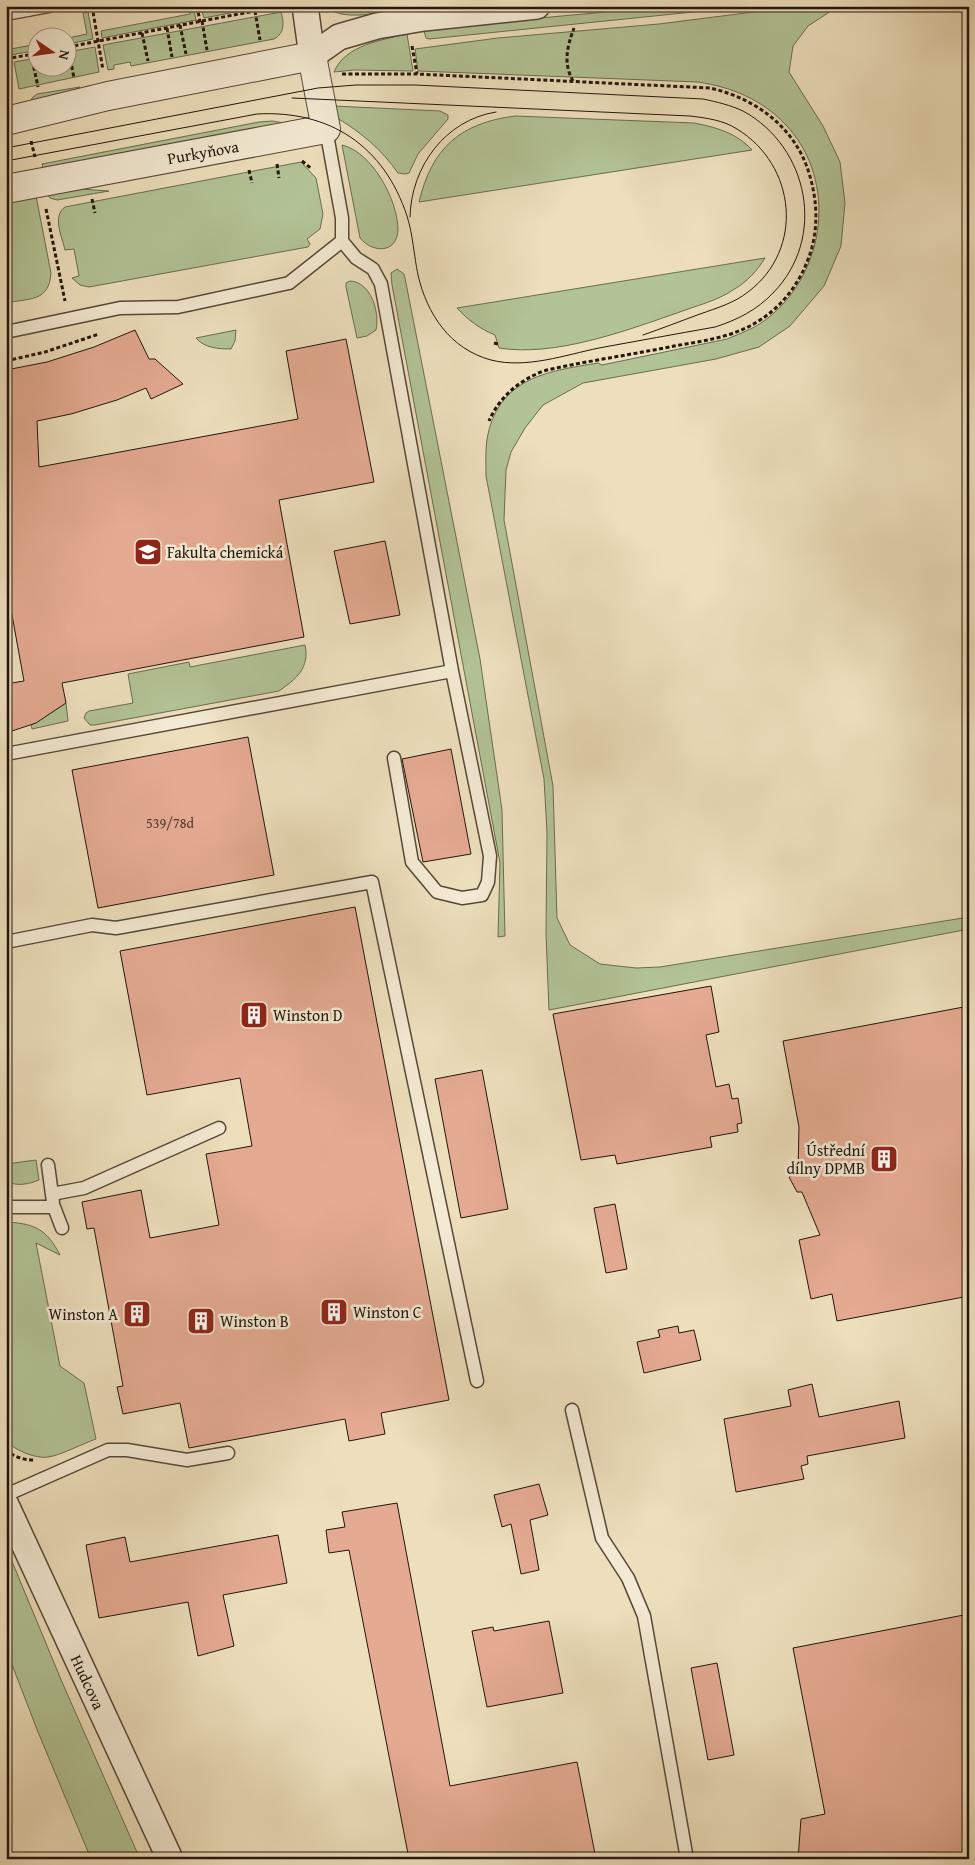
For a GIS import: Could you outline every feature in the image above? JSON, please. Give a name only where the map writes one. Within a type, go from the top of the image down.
[{"type":"street","points":[[305,6],[326,130]]},
{"type":"street","points":[[16,119],[108,96],[314,67],[339,37],[377,26],[424,18],[537,6]]},
{"type":"street","name":"Purkyňova","points":[[6,189],[326,130]]},
{"type":"street","name":"Hudcova","points":[[6,1505],[170,1859]]},
{"type":"lane","points":[[6,14],[49,6]]},
{"type":"lane","points":[[326,130],[342,218],[342,241],[356,258],[373,269],[381,284],[452,671],[490,856],[488,882],[482,895],[462,898],[437,892],[412,862],[394,758]]},
{"type":"lane","points":[[6,332],[120,308],[178,307],[289,283],[342,241]]},
{"type":"lane","points":[[6,754],[452,671]]},
{"type":"lane","points":[[6,942],[92,925],[116,928],[372,882],[477,1381]]},
{"type":"lane","points":[[52,1194],[84,1188],[219,1128]]},
{"type":"lane","points":[[48,1164],[54,1207],[62,1228]]},
{"type":"lane","points":[[6,1207],[54,1207]]},
{"type":"lane","points":[[572,1410],[602,1538],[628,1578],[644,1616],[687,1859]]},
{"type":"lane","points":[[6,1495],[108,1450],[127,1450],[187,1460],[228,1453]]},
{"type":"path","points":[[92,6],[104,74]]},
{"type":"path","points":[[197,6],[208,55]]},
{"type":"path","points":[[78,45],[281,6]]},
{"type":"path","points":[[255,11],[261,45]]},
{"type":"path","points":[[180,25],[187,59]]},
{"type":"path","points":[[167,28],[173,62]]},
{"type":"path","points":[[573,81],[566,62],[567,51],[574,28]]},
{"type":"path","points":[[142,32],[149,66]]},
{"type":"path","points":[[417,44],[412,45],[417,74]]},
{"type":"path","points":[[6,58],[28,55]]},
{"type":"path","points":[[314,67],[363,73],[710,88],[735,95],[765,112],[782,126],[790,136],[808,168],[815,192],[816,207],[815,234],[812,248],[795,287],[772,311],[753,324],[710,340],[543,371],[511,389],[495,408],[489,421]]},
{"type":"path","points":[[36,78],[38,90]]},
{"type":"path","points":[[16,119],[40,182],[69,319]]},
{"type":"path","points":[[300,160],[316,173]]},
{"type":"path","points":[[280,178],[276,164],[284,162]]},
{"type":"path","points":[[240,171],[249,169],[252,183]]},
{"type":"path","points":[[83,200],[101,197]]},
{"type":"path","points":[[92,198],[95,213]]},
{"type":"path","points":[[494,343],[498,344]]},
{"type":"green space","points":[[189,6],[193,6],[196,20],[102,38],[101,31],[190,14]]},
{"type":"green space","points":[[226,6],[266,6],[204,18],[202,11]]},
{"type":"green space","points":[[362,6],[402,6],[387,11],[359,15],[335,12]]},
{"type":"green space","points":[[673,6],[752,6],[429,39],[426,38],[424,31],[484,23]]},
{"type":"green space","points":[[801,6],[856,6],[831,11],[808,26],[793,46],[789,72],[823,126],[840,162],[845,203],[841,246],[824,286],[790,326],[759,347],[716,359],[583,383],[543,405],[525,428],[511,452],[506,470],[504,520],[553,786],[557,918],[570,945],[600,964],[636,968],[660,967],[969,917],[969,929],[549,1010],[546,934],[547,832],[544,779],[486,476],[486,449],[494,415],[504,400],[516,389],[530,380],[545,374],[598,363],[602,365],[727,339],[751,329],[764,321],[785,302],[801,279],[812,254],[818,227],[818,199],[813,172],[802,147],[785,124],[756,101],[734,91],[698,82],[418,71],[415,49],[498,38],[659,24]]},
{"type":"green space","points":[[88,12],[93,39],[78,42],[78,36],[87,34],[83,13]]},
{"type":"green space","points":[[281,12],[283,27],[278,37],[274,39],[131,66],[130,62],[114,65],[114,69],[108,70],[103,45]]},
{"type":"green space","points":[[407,34],[413,71],[354,70],[334,72],[339,63],[355,50],[365,45]]},
{"type":"green space","points":[[28,46],[28,52],[6,56],[6,50]]},
{"type":"green space","points":[[95,47],[99,72],[78,76],[78,50]]},
{"type":"green space","points":[[28,60],[28,78],[71,78],[19,89],[14,62]]},
{"type":"green space","points":[[80,87],[63,97],[30,104],[32,98],[37,94]]},
{"type":"green space","points":[[334,106],[440,111],[448,115],[448,119],[418,154],[409,173],[405,174],[398,173],[371,142],[337,118]]},
{"type":"green space","points":[[515,116],[694,123],[733,135],[752,150],[419,202],[432,166],[441,152],[452,141],[464,132],[479,125],[496,119]]},
{"type":"green space","points":[[272,121],[290,124],[44,170],[42,164],[259,122]]},
{"type":"green space","points":[[342,145],[353,149],[373,167],[388,192],[397,218],[398,230],[397,238],[389,247],[377,248],[365,243],[360,238]]},
{"type":"green space","points":[[301,162],[316,178],[323,214],[320,229],[307,239],[310,244],[308,247],[89,287],[80,285],[72,278],[79,276],[74,249],[65,250],[58,221],[61,211],[65,207]]},
{"type":"green space","points":[[65,188],[109,191],[57,200],[50,198],[48,195]]},
{"type":"green space","points":[[35,191],[51,273],[49,282],[42,294],[37,297],[6,303],[6,197]]},
{"type":"green space","points":[[765,258],[747,280],[727,294],[635,327],[590,341],[566,346],[521,350],[499,348],[495,335],[474,324],[457,308]]},
{"type":"green space","points":[[397,269],[404,274],[405,278],[480,659],[502,810],[505,936],[498,937],[500,863],[392,285],[391,273]]},
{"type":"green space","points":[[350,281],[357,283],[369,292],[375,307],[377,315],[376,330],[367,336],[357,338],[346,287],[346,283]]},
{"type":"green space","points":[[236,330],[235,341],[231,349],[207,346],[196,338]]},
{"type":"green space","points":[[305,645],[305,660],[300,672],[279,691],[95,725],[90,725],[84,718],[89,711],[133,703],[128,674],[189,662],[190,667]]},
{"type":"green space","points":[[66,703],[68,721],[32,729],[31,725]]},
{"type":"green space","points":[[36,1160],[39,1180],[23,1184],[14,1184],[6,1181],[6,1164]]},
{"type":"green space","points":[[6,1223],[26,1224],[40,1230],[55,1246],[60,1255],[36,1243],[60,1366],[84,1383],[96,1439],[48,1457],[37,1457],[25,1453],[13,1447],[6,1439]]},
{"type":"green space","points":[[6,1547],[62,1682],[140,1859],[91,1859],[6,1649]]},
{"type":"building","name":"Fakulta chemická","points":[[135,330],[149,359],[155,359],[183,384],[151,399],[146,388],[117,400],[71,414],[37,421],[39,467],[298,419],[286,351],[346,339],[374,482],[279,500],[304,637],[62,683],[66,703],[36,723],[6,733],[6,684],[24,681],[6,582],[6,370],[47,362],[94,347]]},
{"type":"building","points":[[385,541],[400,615],[350,624],[334,551]]},
{"type":"building","points":[[248,737],[274,875],[98,908],[72,770]]},
{"type":"building","points":[[451,749],[471,854],[423,862],[402,759]]},
{"type":"building","points":[[355,907],[449,1400],[381,1413],[385,1434],[349,1441],[345,1419],[189,1448],[180,1403],[123,1414],[117,1387],[123,1386],[94,1228],[87,1229],[82,1202],[141,1190],[150,1238],[219,1225],[206,1154],[252,1146],[240,1078],[147,1095],[120,951]]},
{"type":"building","points":[[711,986],[719,1032],[706,1035],[716,1087],[729,1084],[732,1099],[738,1098],[742,1123],[737,1124],[738,1132],[710,1137],[712,1147],[617,1164],[615,1155],[581,1160],[553,1014]]},
{"type":"building","name":"Ústřední dílny DPMB","points":[[969,1006],[969,1296],[837,1321],[832,1294],[811,1299],[799,1240],[820,1235],[802,1192],[797,1192],[789,1177],[798,1172],[799,1127],[783,1041]]},
{"type":"building","points":[[482,1070],[508,1209],[461,1218],[435,1079]]},
{"type":"building","points":[[615,1204],[627,1269],[606,1273],[594,1208]]},
{"type":"building","points":[[678,1326],[679,1333],[694,1330],[701,1360],[644,1373],[637,1342],[660,1337],[658,1330]]},
{"type":"building","points":[[812,1384],[819,1417],[899,1401],[905,1438],[807,1456],[808,1464],[801,1466],[804,1479],[736,1492],[724,1419],[791,1406],[788,1390]]},
{"type":"building","points":[[539,1484],[548,1515],[530,1520],[539,1570],[521,1574],[511,1524],[502,1527],[494,1495]]},
{"type":"building","points":[[397,1503],[450,1786],[577,1762],[596,1859],[409,1859],[349,1550],[329,1553],[326,1530],[345,1527],[342,1512]]},
{"type":"building","points":[[278,1535],[287,1583],[223,1595],[234,1646],[198,1656],[188,1602],[99,1618],[86,1545],[125,1537],[130,1562]]},
{"type":"building","points":[[969,1614],[969,1859],[798,1859],[801,1819],[825,1814],[793,1648]]},
{"type":"building","points":[[549,1621],[563,1693],[487,1707],[472,1631],[493,1627],[494,1631]]},
{"type":"building","points":[[717,1663],[734,1755],[708,1760],[691,1668]]},
{"type":"tram line","points":[[6,148],[318,88],[356,85],[415,85],[703,99],[743,111],[765,127],[783,147],[796,170],[803,195],[805,221],[800,246],[790,271],[767,299],[739,318],[715,327],[545,360],[518,363],[504,362],[476,355],[464,348],[452,339],[434,316],[422,289],[409,223],[397,191],[384,170],[369,152],[351,137],[330,126],[308,118],[283,114],[257,114],[6,161]]},
{"type":"tram line","points":[[292,98],[690,116],[720,121],[737,129],[757,145],[772,164],[781,185],[786,208],[785,231],[779,253],[766,274],[743,296],[719,307],[643,335]]},
{"type":"tram line","points":[[410,217],[412,198],[417,181],[424,164],[434,149],[461,125],[478,117],[496,112]]},
{"type":"place","name":"Fakulta chemická","points":[[148,552]]},
{"type":"place","name":"Winston D","points":[[254,1015]]},
{"type":"place","name":"Ústřední dílny DPMB","points":[[884,1159]]},
{"type":"place","name":"Winston C","points":[[334,1312]]},
{"type":"place","name":"Winston A","points":[[137,1314]]},
{"type":"place","name":"Winston B","points":[[201,1321]]}]
